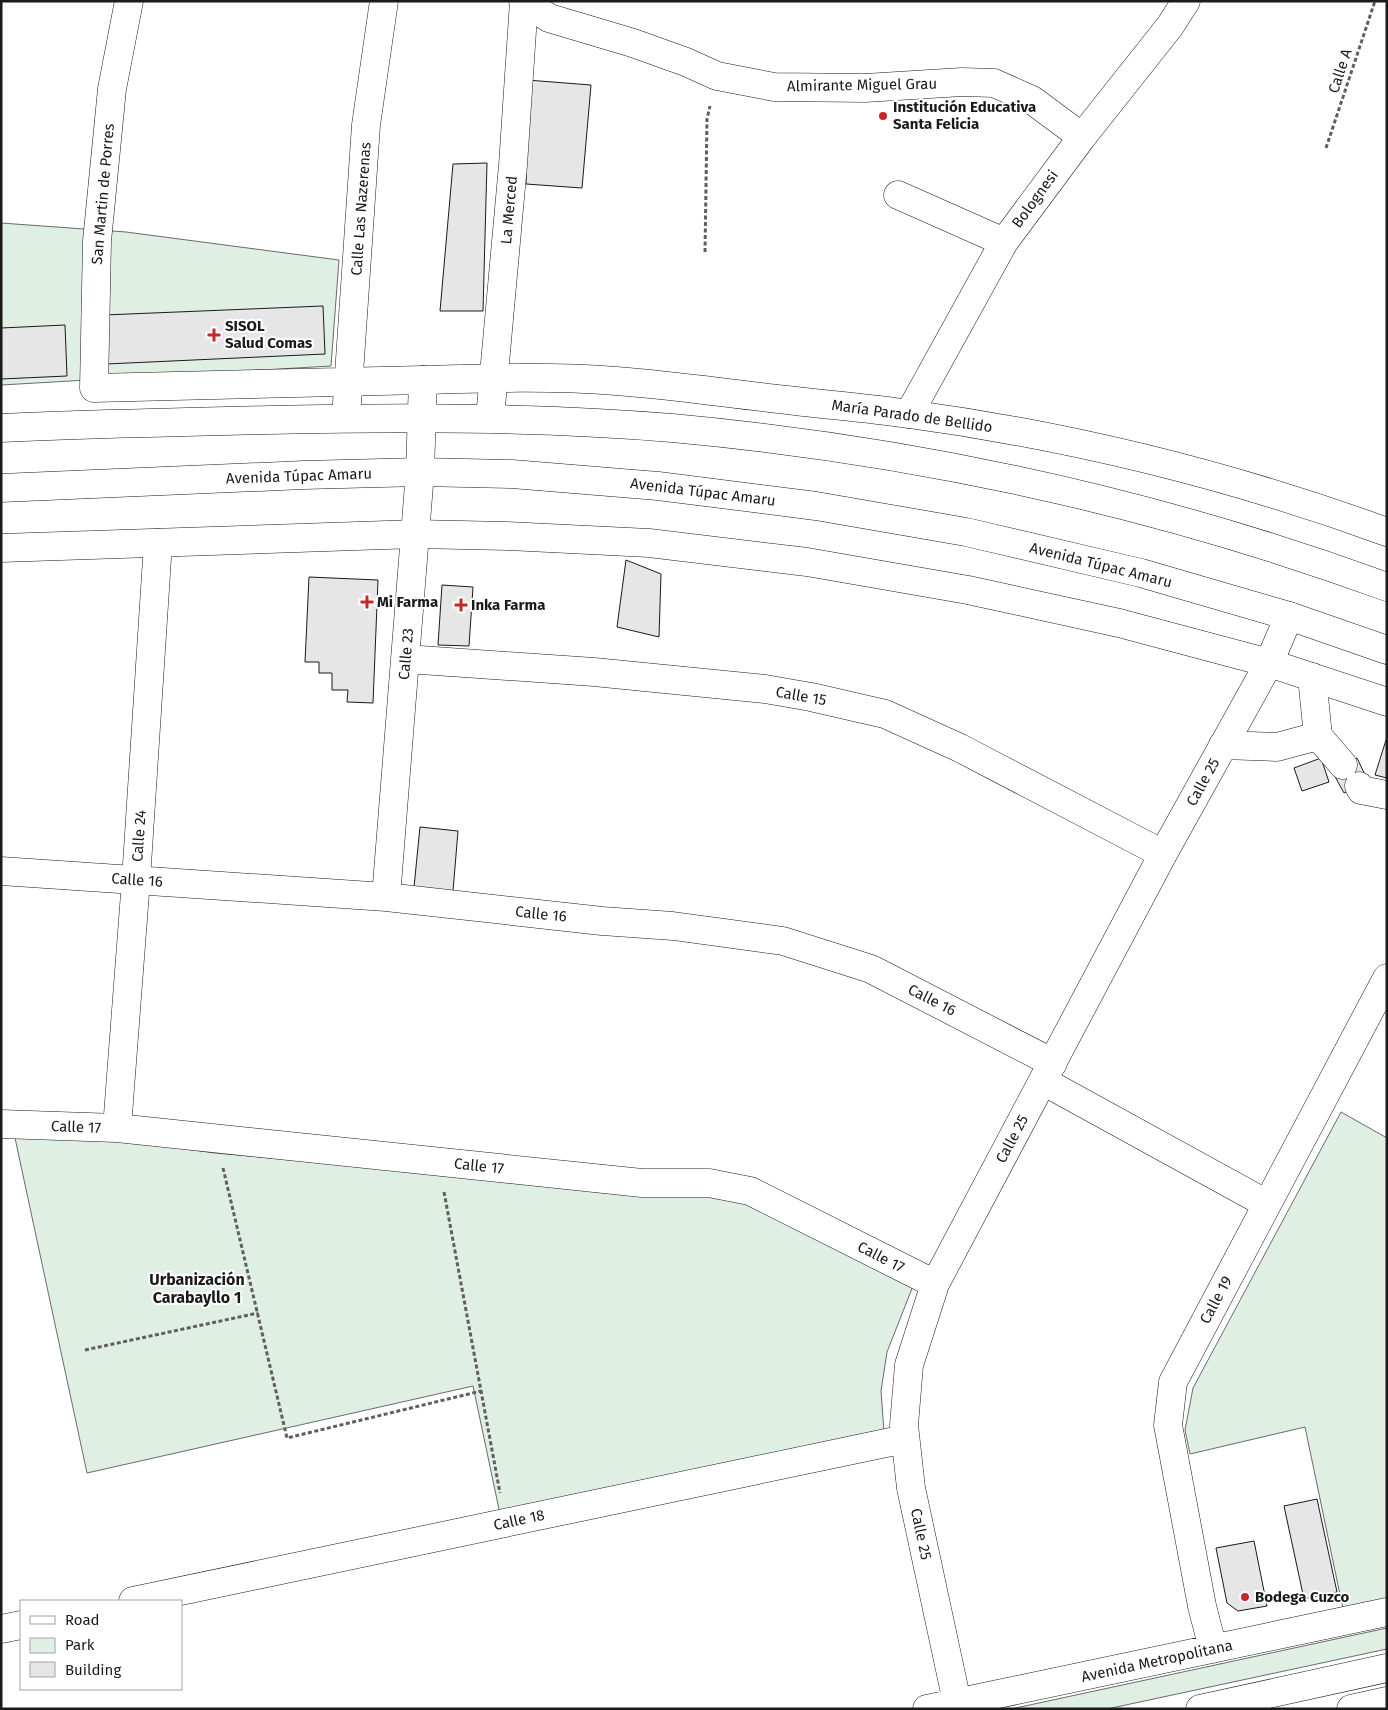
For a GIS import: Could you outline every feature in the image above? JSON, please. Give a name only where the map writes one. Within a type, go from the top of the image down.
[{"type":"main road","name":"San Martin de Porres","points":[[94,388],[98,232],[112,89],[129,1]]},
{"type":"main road","name":"Calle Las Nazerenas","points":[[346,418],[366,125],[384,1]]},
{"type":"main road","name":"Almirante Miguel Grau","points":[[524,1],[549,18],[633,43],[686,62],[717,76],[774,87],[865,88],[994,82],[1032,100],[1082,137]]},
{"type":"main road","name":"La Merced","points":[[490,418],[513,165],[524,1]]},
{"type":"main road","name":"Bolognesi","points":[[909,414],[1004,242],[1082,137],[1170,26],[1186,1]]},
{"type":"main road","points":[[898,195],[1004,242]]},
{"type":"main road","name":"María Parado de Bellido","points":[[94,388],[494,378],[615,381],[909,414],[1001,428],[1123,454],[1224,479],[1337,514],[1387,532]]},
{"type":"main road","name":"Calle 23","points":[[386,897],[416,534],[424,380]]},
{"type":"main road","points":[[1,428],[346,418],[490,418],[671,428],[828,446],[984,473],[1156,513],[1312,560],[1387,587]]},
{"type":"main road","name":"Avenida Túpac Amaru","points":[[1,488],[420,472],[512,474],[648,485],[816,506],[966,532],[1131,571],[1289,616],[1387,650]]},
{"type":"main road","points":[[1,548],[416,534],[507,536],[649,543],[807,562],[968,590],[1119,623],[1269,663],[1387,702]]},
{"type":"main road","name":"Calle 24","points":[[117,1128],[136,880],[158,543]]},
{"type":"main road","name":"Calle 25","points":[[957,1702],[911,1488],[904,1425],[909,1365],[935,1284],[1163,854],[1269,663],[1289,616]]},
{"type":"main road","name":"Calle 15","points":[[406,658],[594,672],[765,689],[811,697],[885,714],[960,748],[1163,854]]},
{"type":"main road","points":[[1312,677],[1318,736],[1351,775],[1361,790],[1387,794]]},
{"type":"main road","points":[[1223,746],[1277,747],[1318,736]]},
{"type":"main road","name":"Calle 16","points":[[1,871],[386,897],[602,921],[673,926],[783,940],[872,969],[1267,1204]]},
{"type":"main road","name":"Calle 19","points":[[1213,1649],[1202,1606],[1168,1425],[1173,1382],[1387,978]]},
{"type":"main road","name":"Calle 17","points":[[1,1124],[117,1128],[642,1183],[709,1184],[750,1191],[935,1284]]},
{"type":"main road","name":"Calle 18","points":[[138,1600],[905,1439]]},
{"type":"main road","name":"Avenida Metropolitana","points":[[927,1709],[1387,1612]]},
{"type":"main road","points":[[1,1629],[20,1625]]},
{"type":"main road","points":[[1200,1709],[1387,1668]]},
{"type":"main road","points":[[1351,1709],[1387,1701]]},
{"type":"path","name":"Calle A","points":[[1326,148],[1375,1]]},
{"type":"path","points":[[705,252],[707,119],[717,76]]},
{"type":"path","points":[[216,1139],[287,1438],[482,1391]]},
{"type":"path","points":[[439,1162],[506,1523]]},
{"type":"path","points":[[85,1350],[258,1313]]},
{"type":"green space","points":[[1,223],[126,232],[339,260],[331,366],[1,385]]},
{"type":"green space","points":[[1341,1112],[1387,1138],[1387,1599],[1343,1609],[1305,1427],[1190,1454],[1185,1430],[1193,1388]]},
{"type":"green space","points":[[15,1138],[112,1139],[215,1153],[640,1191],[707,1193],[746,1201],[913,1286],[887,1352],[881,1391],[884,1432],[500,1514],[473,1386],[87,1473]]},
{"type":"green space","points":[[1387,1628],[1387,1649],[1107,1709],[1011,1709]]},
{"type":"building","points":[[527,80],[591,85],[582,188],[526,184]]},
{"type":"building","points":[[487,163],[483,311],[440,311],[453,164]]},
{"type":"building","name":"SISOL Salud Comas","points":[[323,306],[325,354],[106,364],[104,315]]},
{"type":"building","points":[[65,325],[67,376],[1,379],[1,328]]},
{"type":"building","points":[[626,560],[661,574],[659,637],[617,627]]},
{"type":"building","points":[[309,577],[378,580],[373,703],[347,702],[348,690],[332,690],[332,673],[319,673],[319,662],[305,662]]},
{"type":"building","points":[[442,585],[473,587],[469,646],[438,645]]},
{"type":"building","points":[[1387,740],[1387,778],[1375,775]]},
{"type":"building","points":[[1321,758],[1329,782],[1302,791],[1294,768]]},
{"type":"building","points":[[1357,758],[1368,781],[1344,793],[1332,771]]},
{"type":"building","points":[[420,827],[458,831],[453,891],[414,887]]},
{"type":"building","points":[[1317,1499],[1337,1592],[1304,1599],[1284,1506]]},
{"type":"building","points":[[1254,1541],[1267,1606],[1238,1611],[1227,1603],[1216,1548]]},
{"type":"place","name":"Institución Educativa Santa Felicia","points":[[883,116]]},
{"type":"place","name":"SISOL Salud Comas","points":[[214,335]]},
{"type":"place","name":"Mi Farma","points":[[367,602]]},
{"type":"place","name":"Inka Farma","points":[[461,605]]},
{"type":"place","name":"Bodega Cuzco","points":[[1245,1597]]},
{"type":"district","name":"Urbanización Carabayllo 1","points":[[197,1288]]}]
